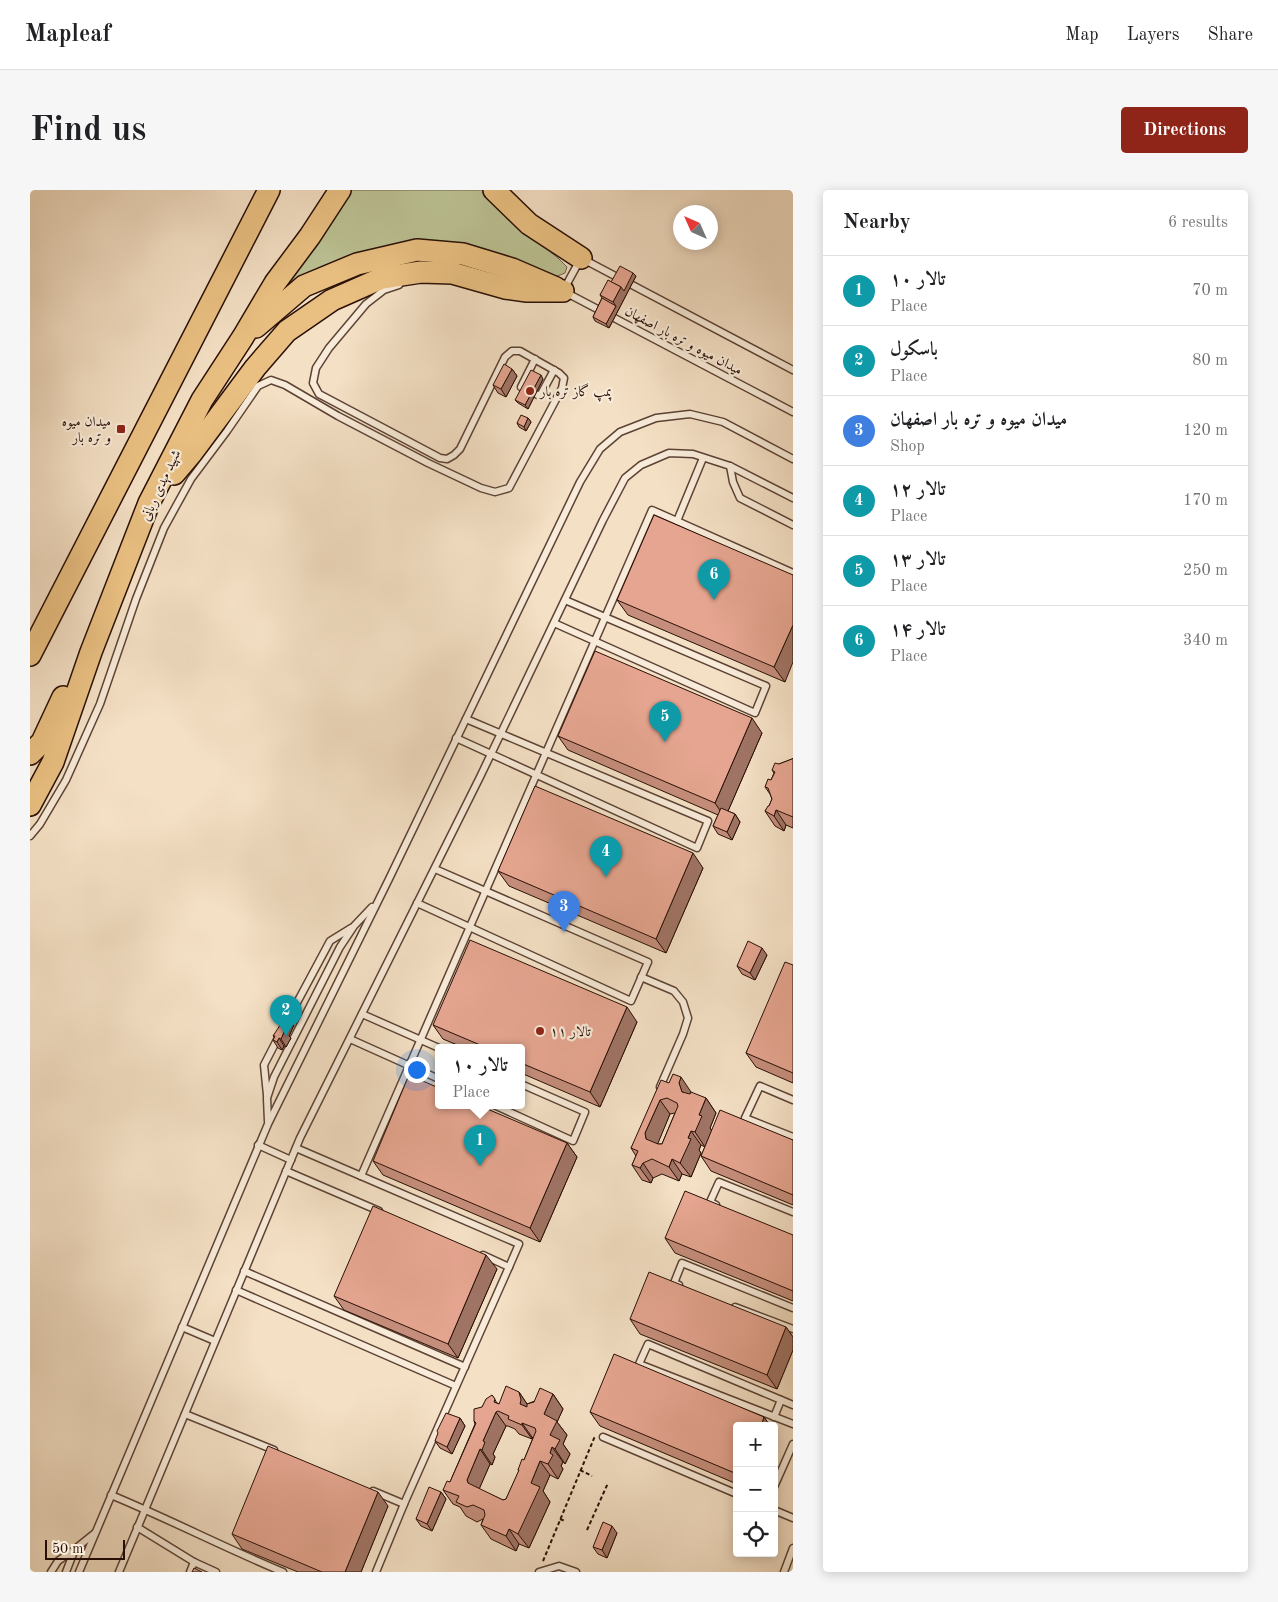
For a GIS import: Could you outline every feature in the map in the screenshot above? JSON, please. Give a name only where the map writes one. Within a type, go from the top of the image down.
[{"type":"highway","points":[[30,655],[269,190]]},
{"type":"highway","name":"شهید مهدی ربانی","points":[[30,806],[53,762],[92,652],[149,502],[202,400],[275,283],[310,236],[340,190]]},
{"type":"highway","points":[[494,190],[529,224],[581,258]]},
{"type":"highway","points":[[243,337],[304,286],[357,264],[417,250],[463,254],[512,269],[563,291]]},
{"type":"highway","points":[[149,502],[190,454],[255,368],[288,331],[332,300],[382,278],[421,272],[452,274],[505,288],[527,291],[563,291]]},
{"type":"highway","points":[[30,754],[42,742],[63,696],[92,652]]},
{"type":"lane","points":[[563,291],[581,258]]},
{"type":"lane","name":"میدان میوه و تره بار اصفهان","points":[[581,258],[793,370]]},
{"type":"lane","points":[[431,280],[477,280]]},
{"type":"lane","points":[[30,836],[40,824],[66,780],[100,704],[136,599],[164,528],[191,479],[258,386],[271,380],[285,385],[338,416],[420,459],[481,488],[495,492],[509,488],[562,388],[564,378],[560,373],[535,359],[520,351],[512,352],[505,356],[460,449],[447,459],[440,458],[319,394],[313,383],[316,368],[329,348],[366,304],[384,290],[407,283]]},
{"type":"lane","name":"میدان میوه و تره بار اصفهان","points":[[563,291],[793,412]]},
{"type":"lane","points":[[535,359],[521,387],[540,396],[554,370]]},
{"type":"lane","points":[[79,1572],[258,1145],[580,482],[600,449],[620,432],[656,418],[690,414],[723,422],[793,459]]},
{"type":"lane","points":[[119,1572],[296,1148],[501,735],[625,478],[640,465],[669,453],[693,454],[730,466],[793,498]]},
{"type":"lane","points":[[677,521],[703,458]]},
{"type":"lane","points":[[730,466],[733,482],[740,498],[793,525]]},
{"type":"lane","points":[[362,1176],[652,510],[793,573]]},
{"type":"lane","points":[[554,623],[755,713],[766,686],[565,600]]},
{"type":"lane","points":[[456,738],[697,848],[708,821],[466,719]]},
{"type":"lane","points":[[417,904],[631,1000],[648,962],[435,869]]},
{"type":"lane","points":[[267,1098],[274,1077],[340,947],[354,926],[376,903]]},
{"type":"lane","points":[[268,1124],[264,1064],[330,941],[354,926]]},
{"type":"lane","points":[[641,977],[674,991],[683,1002],[688,1018],[656,1098]]},
{"type":"lane","points":[[362,1014],[435,1046]]},
{"type":"lane","points":[[350,1039],[435,1078]]},
{"type":"lane","points":[[503,1109],[573,1141],[585,1112],[525,1086]]},
{"type":"lane","points":[[793,1100],[760,1086],[745,1118],[793,1137]]},
{"type":"lane","points":[[258,1145],[291,1160]]},
{"type":"lane","points":[[296,1148],[519,1244],[404,1504],[376,1572]]},
{"type":"lane","points":[[286,1171],[384,1213]]},
{"type":"lane","points":[[719,1206],[710,1202],[719,1182],[793,1212]]},
{"type":"lane","points":[[473,1251],[509,1267]]},
{"type":"lane","points":[[683,1286],[674,1283],[682,1263],[793,1308]]},
{"type":"lane","points":[[244,1271],[464,1367]]},
{"type":"lane","points":[[236,1290],[456,1386]]},
{"type":"lane","points":[[729,1304],[793,1330]]},
{"type":"lane","points":[[182,1327],[215,1341]]},
{"type":"lane","points":[[793,1404],[648,1344],[639,1364],[793,1424]]},
{"type":"lane","points":[[774,1417],[781,1400]]},
{"type":"lane","points":[[185,1414],[276,1451]]},
{"type":"lane","points":[[602,1437],[733,1492]]},
{"type":"lane","points":[[778,1478],[793,1444]]},
{"type":"lane","points":[[368,1489],[404,1504]]},
{"type":"lane","points":[[112,1495],[283,1572]]},
{"type":"lane","points":[[778,1512],[793,1518]]},
{"type":"lane","points":[[137,1527],[194,1562],[216,1572]]},
{"type":"lane","points":[[51,1572],[58,1561],[96,1533]]},
{"type":"lane","points":[[784,1572],[793,1548]]},
{"type":"lane","points":[[66,1572],[75,1550]]},
{"type":"lane","points":[[190,1572],[194,1562]]},
{"type":"lane","points":[[540,1571],[559,1566],[576,1572]]},
{"type":"path","points":[[540,1571],[595,1434],[602,1437]]},
{"type":"path","points":[[580,1470],[592,1476]]},
{"type":"path","points":[[587,1530],[608,1483]]},
{"type":"path","points":[[560,1519],[565,1521]]},
{"type":"green space","points":[[350,190],[482,190],[520,228],[567,267],[565,273],[555,277],[512,258],[351,256],[323,266],[282,291],[334,219]]},
{"type":"building","points":[[620,266],[633,273],[624,291],[621,287],[611,282]]},
{"type":"building","points":[[608,280],[621,287],[613,302],[600,295]]},
{"type":"building","points":[[602,298],[616,306],[606,324],[593,317]]},
{"type":"building","points":[[504,364],[512,369],[501,389],[493,385]]},
{"type":"building","name":"پمپ گاز تره بار","points":[[531,370],[541,375],[525,405],[515,400]]},
{"type":"building","points":[[521,415],[528,418],[524,427],[517,423]]},
{"type":"building","points":[[654,515],[793,575],[793,625],[774,667],[617,600]]},
{"type":"building","points":[[595,651],[752,718],[715,803],[558,736]]},
{"type":"building","points":[[793,758],[793,817],[776,810],[774,816],[765,811],[772,799],[768,788],[765,787],[768,779],[771,780],[775,772],[772,770],[775,763],[779,764]]},
{"type":"building","points":[[535,786],[693,853],[656,939],[498,871]]},
{"type":"building","points":[[721,808],[735,814],[727,832],[713,826]]},
{"type":"building","name":"تالار ۱۱","points":[[470,940],[627,1007],[590,1092],[525,1065],[525,1044],[478,1044],[433,1025]]},
{"type":"building","points":[[748,941],[762,948],[750,973],[737,966]]},
{"type":"building","points":[[785,962],[793,965],[793,1073],[746,1053]]},
{"type":"building","points":[[286,1016],[289,1018],[285,1030],[281,1039],[279,1038],[277,1042],[273,1040],[275,1036],[273,1036]]},
{"type":"building","points":[[673,1074],[681,1077],[679,1083],[682,1092],[690,1094],[691,1092],[706,1098],[699,1115],[702,1116],[695,1132],[691,1131],[688,1138],[691,1139],[680,1163],[672,1159],[669,1167],[652,1159],[643,1163],[640,1168],[632,1165],[638,1151],[631,1148],[661,1080],[669,1083]],"holes":[[[667,1098],[677,1103],[678,1106],[662,1144],[646,1139],[645,1133],[660,1100]]]},
{"type":"building","points":[[409,1075],[435,1086],[435,1109],[487,1109],[567,1143],[530,1228],[373,1161]]},
{"type":"building","points":[[720,1110],[793,1140],[793,1195],[701,1156]]},
{"type":"building","points":[[685,1191],[793,1235],[793,1291],[665,1238]]},
{"type":"building","points":[[373,1206],[486,1255],[448,1344],[334,1296]]},
{"type":"building","points":[[649,1272],[786,1327],[767,1375],[630,1319]]},
{"type":"building","points":[[614,1354],[764,1417],[762,1422],[733,1422],[733,1472],[590,1412]]},
{"type":"building","points":[[506,1386],[519,1392],[520,1404],[527,1407],[527,1404],[534,1402],[540,1388],[553,1394],[544,1414],[557,1421],[550,1435],[560,1440],[555,1449],[552,1447],[550,1453],[553,1455],[548,1464],[540,1461],[531,1483],[540,1487],[518,1534],[509,1529],[506,1536],[481,1525],[485,1515],[484,1510],[473,1505],[467,1507],[456,1502],[459,1496],[443,1490],[447,1481],[450,1482],[476,1423],[474,1421],[474,1409],[482,1407],[486,1399],[492,1395],[495,1399],[494,1402],[499,1404]],"holes":[[[498,1411],[509,1416],[508,1419],[535,1428],[536,1431],[524,1460],[522,1459],[506,1499],[503,1500],[468,1483],[467,1480],[480,1449],[482,1450],[485,1442],[483,1441],[496,1412]]]},
{"type":"building","points":[[446,1413],[460,1418],[447,1447],[435,1441],[437,1431]]},
{"type":"building","points":[[268,1446],[378,1492],[345,1572],[322,1572],[232,1534]]},
{"type":"building","points":[[429,1487],[441,1492],[427,1524],[416,1519]]},
{"type":"building","points":[[603,1522],[612,1526],[602,1550],[593,1547]]},
{"type":"building","points":[[194,1568],[202,1572],[192,1572]]},
{"type":"place","name":"پمپ گاز تره بار","points":[[530,391]]},
{"type":"place","name":"میدان میوه و تره بار","points":[[121,429]]},
{"type":"place","name":"تالار ۱۴","points":[[714,600]]},
{"type":"place","name":"تالار ۱۳","points":[[665,742]]},
{"type":"place","name":"تالار ۱۲","points":[[606,877]]},
{"type":"place","name":"میدان میوه و تره بار اصفهان","points":[[564,932]]},
{"type":"place","name":"تالار ۱۱","points":[[540,1031]]},
{"type":"place","name":"باسكول","points":[[286,1036]]},
{"type":"place","name":"تالار ۱۰","points":[[480,1166]]}]
